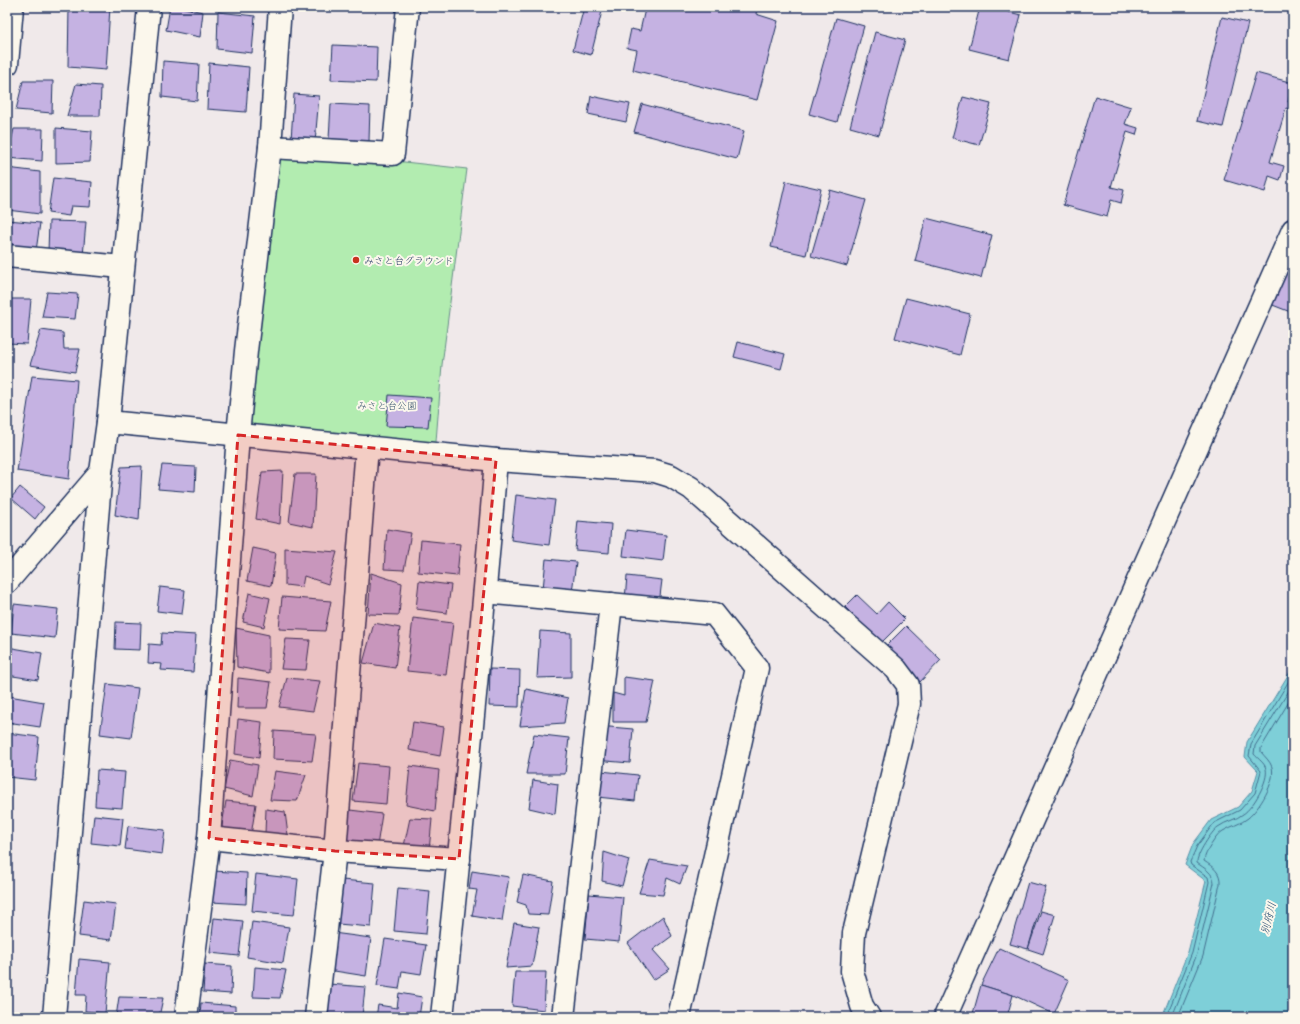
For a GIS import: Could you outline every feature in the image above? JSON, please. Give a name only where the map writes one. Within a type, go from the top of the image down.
[{"type":"street","points":[[7,64],[12,7]]},
{"type":"street","points":[[54,1017],[101,472],[108,422],[122,267],[149,7]]},
{"type":"street","points":[[186,1017],[209,838],[238,435],[246,351],[270,147],[280,7]]},
{"type":"street","points":[[270,147],[393,154],[408,7]]},
{"type":"street","points":[[945,1017],[1293,230]]},
{"type":"street","points":[[7,256],[122,267]]},
{"type":"street","points":[[108,422],[496,460],[656,471],[671,476],[691,488],[896,670],[908,684],[909,704],[854,933],[852,972],[862,1006],[869,1017]]},
{"type":"street","points":[[316,1017],[335,851],[367,447]]},
{"type":"street","points":[[442,1017],[485,592],[496,460]]},
{"type":"street","points":[[7,582],[101,472]]},
{"type":"street","points":[[485,592],[714,614],[756,668],[679,1017]]},
{"type":"street","points":[[563,1017],[611,604]]},
{"type":"street","points":[[209,838],[335,851],[459,859]]},
{"type":"highlighted area","points":[[238,435],[496,460],[459,859],[335,851],[209,838]]},
{"type":"green space","name":"みさと台グラウンド","points":[[270,147],[467,169],[442,365],[435,454],[238,435]]},
{"type":"water","name":"別府川","points":[[1293,667],[1293,1017],[1162,1017],[1188,952],[1206,881],[1185,865],[1193,844],[1211,820],[1238,807],[1252,791],[1258,771],[1245,757],[1247,742]]},
{"type":"building","points":[[69,7],[110,7],[106,70],[68,67]]},
{"type":"building","points":[[170,7],[179,7],[203,12],[200,37],[166,30]]},
{"type":"building","points":[[584,7],[603,7],[591,55],[573,50]]},
{"type":"building","points":[[654,7],[752,7],[757,8],[756,14],[778,21],[757,100],[633,70],[637,50],[627,48],[631,29],[640,31],[645,9],[652,11]]},
{"type":"building","points":[[980,7],[989,7],[1021,15],[1009,59],[969,49]]},
{"type":"building","points":[[218,12],[255,16],[252,53],[217,49]]},
{"type":"building","points":[[1222,17],[1248,23],[1223,127],[1197,121]]},
{"type":"building","points":[[836,18],[864,26],[837,122],[809,114]]},
{"type":"building","points":[[875,32],[905,40],[879,135],[850,127]]},
{"type":"building","points":[[333,45],[377,47],[376,82],[331,80]]},
{"type":"building","points":[[163,61],[199,64],[197,101],[162,97]]},
{"type":"building","points":[[209,63],[249,67],[246,112],[207,109]]},
{"type":"building","points":[[1256,73],[1293,83],[1288,102],[1293,104],[1293,110],[1286,108],[1270,162],[1284,166],[1280,180],[1269,176],[1265,192],[1224,180]]},
{"type":"building","points":[[23,81],[53,81],[52,113],[16,110]]},
{"type":"building","points":[[76,84],[101,86],[100,116],[67,116]]},
{"type":"building","points":[[294,94],[319,96],[315,142],[291,140]]},
{"type":"building","points":[[591,96],[630,104],[626,122],[588,114]]},
{"type":"building","points":[[1095,96],[1131,107],[1125,124],[1138,128],[1136,135],[1127,132],[1111,187],[1124,190],[1121,203],[1111,200],[1107,217],[1063,205]]},
{"type":"building","points":[[963,97],[991,104],[979,145],[952,138]]},
{"type":"building","points":[[331,104],[370,106],[369,141],[329,139]]},
{"type":"building","points":[[642,104],[744,131],[737,159],[634,132]]},
{"type":"building","points":[[56,128],[92,131],[90,162],[56,163]]},
{"type":"building","points":[[14,129],[43,129],[42,161],[7,158]]},
{"type":"building","points":[[7,168],[40,172],[40,214],[7,210]]},
{"type":"building","points":[[53,178],[92,182],[90,207],[71,206],[69,216],[48,213]]},
{"type":"building","points":[[786,181],[821,189],[806,255],[771,247]]},
{"type":"building","points":[[830,190],[866,200],[847,266],[811,256]]},
{"type":"building","points":[[926,218],[992,235],[981,278],[915,261]]},
{"type":"building","points":[[8,220],[40,223],[36,251],[7,249]]},
{"type":"building","points":[[49,221],[86,222],[83,256],[48,252]]},
{"type":"building","points":[[1285,271],[1293,274],[1293,313],[1270,304]]},
{"type":"building","points":[[47,292],[78,294],[75,319],[42,317]]},
{"type":"building","points":[[906,298],[970,314],[960,355],[895,338]]},
{"type":"building","points":[[7,299],[31,299],[27,344],[7,343]]},
{"type":"building","points":[[41,330],[63,333],[64,349],[80,349],[75,372],[30,365]]},
{"type":"building","points":[[738,342],[785,354],[781,369],[734,357]]},
{"type":"building","points":[[32,376],[77,380],[69,479],[17,471]]},
{"type":"building","points":[[389,395],[431,398],[428,427],[386,426]]},
{"type":"building","points":[[162,465],[196,467],[195,492],[158,489]]},
{"type":"building","points":[[142,466],[139,520],[115,515],[121,467]]},
{"type":"building","points":[[283,471],[280,524],[256,519],[262,472]]},
{"type":"building","points":[[295,474],[316,474],[313,527],[289,522]]},
{"type":"building","points":[[20,487],[44,507],[35,519],[11,498]]},
{"type":"building","points":[[516,495],[555,500],[549,545],[511,540]]},
{"type":"building","points":[[578,521],[611,524],[609,553],[575,550]]},
{"type":"building","points":[[387,529],[411,533],[404,570],[384,569]]},
{"type":"building","points":[[626,530],[666,535],[663,561],[623,556]]},
{"type":"building","points":[[421,540],[460,544],[457,576],[418,572]]},
{"type":"building","points":[[253,548],[276,553],[271,586],[247,581]]},
{"type":"building","points":[[285,548],[337,552],[328,584],[304,576],[302,587],[285,585]]},
{"type":"building","points":[[546,559],[576,562],[572,592],[543,589]]},
{"type":"building","points":[[371,573],[402,583],[399,615],[368,614]]},
{"type":"building","points":[[627,576],[662,580],[659,604],[625,600]]},
{"type":"building","points":[[419,581],[451,585],[447,613],[416,609]]},
{"type":"building","points":[[160,587],[185,590],[182,614],[157,611]]},
{"type":"building","points":[[249,593],[270,598],[264,627],[243,622]]},
{"type":"building","points":[[857,595],[877,614],[888,602],[905,619],[881,643],[845,607]]},
{"type":"building","points":[[282,597],[331,601],[325,631],[279,629]]},
{"type":"building","points":[[14,604],[58,609],[55,638],[11,633]]},
{"type":"building","points":[[413,618],[453,623],[446,675],[407,671]]},
{"type":"building","points":[[116,622],[141,623],[140,650],[115,649]]},
{"type":"building","points":[[374,623],[400,628],[395,668],[363,663]]},
{"type":"building","points":[[906,626],[941,660],[918,684],[883,649]]},
{"type":"building","points":[[236,628],[269,635],[269,673],[237,667]]},
{"type":"building","points":[[540,631],[571,633],[571,677],[537,678]]},
{"type":"building","points":[[162,633],[196,635],[193,672],[161,670],[162,664],[148,663],[149,644],[161,645]]},
{"type":"building","points":[[286,639],[310,640],[306,670],[281,669]]},
{"type":"building","points":[[7,647],[42,653],[38,680],[7,675]]},
{"type":"building","points":[[490,669],[520,670],[519,707],[489,706]]},
{"type":"building","points":[[624,677],[655,681],[646,722],[613,722],[613,693],[624,696]]},
{"type":"building","points":[[238,678],[271,682],[267,708],[237,708]]},
{"type":"building","points":[[287,678],[320,681],[313,711],[279,707]]},
{"type":"building","points":[[107,684],[138,688],[131,738],[100,734]]},
{"type":"building","points":[[526,689],[568,698],[564,723],[520,726]]},
{"type":"building","points":[[9,696],[44,702],[40,727],[7,722],[7,706]]},
{"type":"building","points":[[238,719],[262,722],[259,758],[235,754]]},
{"type":"building","points":[[413,722],[444,727],[440,756],[409,750]]},
{"type":"building","points":[[598,726],[633,729],[630,763],[595,760]]},
{"type":"building","points":[[274,731],[316,734],[312,761],[273,759]]},
{"type":"building","points":[[7,733],[39,737],[35,780],[7,777]]},
{"type":"building","points":[[534,734],[569,738],[565,774],[526,774]]},
{"type":"building","points":[[230,760],[258,765],[253,796],[224,789]]},
{"type":"building","points":[[358,763],[389,766],[386,804],[353,801]]},
{"type":"building","points":[[410,766],[439,770],[435,811],[406,805]]},
{"type":"building","points":[[97,770],[125,772],[122,808],[95,806]]},
{"type":"building","points":[[275,771],[306,775],[297,801],[270,800]]},
{"type":"building","points":[[601,771],[638,775],[635,801],[597,797]]},
{"type":"building","points":[[533,780],[558,784],[555,814],[529,808]]},
{"type":"building","points":[[226,801],[256,804],[251,835],[221,832]]},
{"type":"building","points":[[266,809],[285,812],[288,835],[265,833]]},
{"type":"building","points":[[350,810],[382,814],[377,846],[343,842]]},
{"type":"building","points":[[94,815],[123,818],[120,846],[91,843]]},
{"type":"building","points":[[410,818],[432,819],[429,851],[404,846]]},
{"type":"building","points":[[128,826],[165,830],[162,854],[125,849]]},
{"type":"building","points":[[604,852],[629,860],[622,886],[602,881]]},
{"type":"building","points":[[650,860],[687,866],[680,884],[667,878],[663,895],[639,893]]},
{"type":"building","points":[[213,871],[247,873],[246,904],[211,902]]},
{"type":"building","points":[[472,871],[509,877],[502,921],[472,916],[477,890],[469,889]]},
{"type":"building","points":[[256,874],[298,879],[294,915],[252,911]]},
{"type":"building","points":[[523,875],[553,881],[548,915],[528,914],[526,905],[517,902]]},
{"type":"building","points":[[342,880],[375,883],[371,927],[338,924]]},
{"type":"building","points":[[1028,882],[1046,887],[1028,949],[1010,944]]},
{"type":"building","points":[[398,888],[430,891],[426,934],[394,931]]},
{"type":"building","points":[[589,894],[623,897],[619,942],[585,939]]},
{"type":"building","points":[[84,900],[116,904],[111,940],[79,936]]},
{"type":"building","points":[[1041,911],[1055,915],[1043,954],[1028,949]]},
{"type":"building","points":[[663,916],[672,936],[653,950],[670,969],[653,980],[628,943]]},
{"type":"building","points":[[214,918],[243,921],[239,956],[210,953]]},
{"type":"building","points":[[252,922],[289,927],[283,963],[247,957]]},
{"type":"building","points":[[514,923],[539,927],[532,966],[506,968]]},
{"type":"building","points":[[333,933],[371,938],[366,976],[328,970]]},
{"type":"building","points":[[385,939],[426,945],[421,974],[402,971],[399,989],[377,986]]},
{"type":"building","points":[[999,948],[1069,980],[1054,1014],[1013,995],[981,985]]},
{"type":"building","points":[[79,959],[110,962],[105,1013],[85,1011],[86,995],[76,995]]},
{"type":"building","points":[[205,964],[232,966],[231,994],[203,992]]},
{"type":"building","points":[[255,967],[286,970],[280,998],[253,997]]},
{"type":"building","points":[[515,972],[546,972],[544,1010],[512,1006]]},
{"type":"building","points":[[329,984],[365,987],[362,1017],[326,1016]]},
{"type":"building","points":[[981,985],[1013,995],[1007,1017],[972,1017]]},
{"type":"building","points":[[399,993],[422,997],[419,1017],[376,1017],[378,1005],[397,1008]]},
{"type":"building","points":[[119,997],[163,998],[159,1017],[116,1017]]},
{"type":"building","points":[[201,1003],[235,1006],[235,1017],[200,1017]]},
{"type":"place","name":"みさと台グラウンド","points":[[356,260]]},
{"type":"park label","name":"みさと台公園","points":[[387,405]]}]
